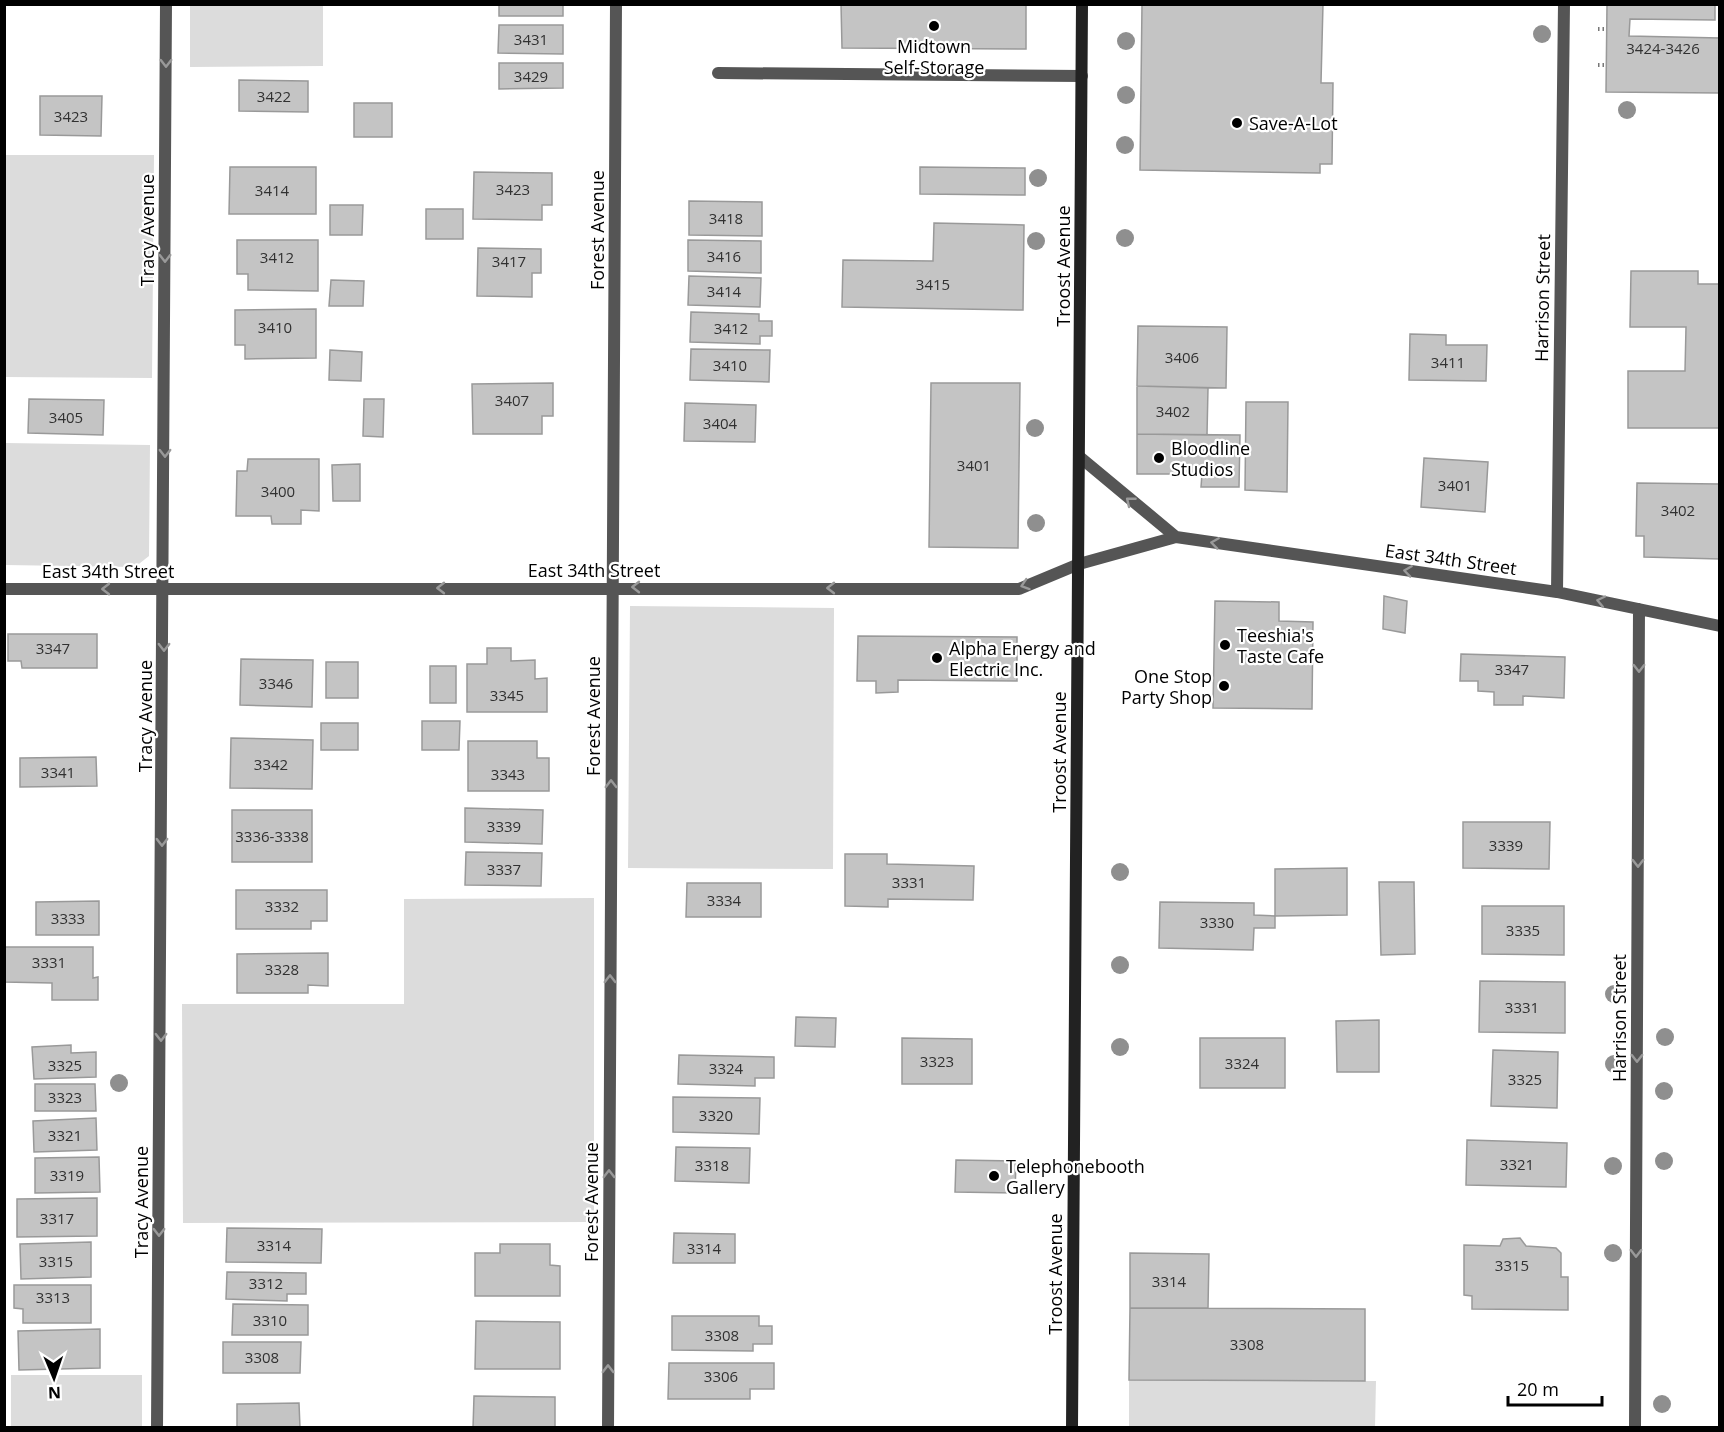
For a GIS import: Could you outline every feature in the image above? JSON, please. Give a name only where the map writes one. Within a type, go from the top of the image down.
[{"type":"main road","name":"Troost Avenue","points":[[1072,1428],[1081,458],[1082,4]]},
{"type":"street","name":"Tracy Avenue","points":[[157,1428],[165,588],[166,4]]},
{"type":"street","name":"Forest Avenue","points":[[608,1428],[616,4]]},
{"type":"street","name":"Harrison Street","points":[[1557,592],[1564,4]]},
{"type":"street","points":[[718,74],[1082,76]]},
{"type":"street","points":[[1081,458],[1176,537]]},
{"type":"street","name":"East 34th Street","points":[[4,589],[1019,588],[1079,564],[1176,537],[1557,592],[1719,626]]},
{"type":"street","name":"Harrison Street","points":[[1635,1428],[1639,609]]},
{"type":"path","points":[[1598,28],[1607,29]]},
{"type":"path","points":[[1598,65],[1606,65]]},
{"type":"shaded area","points":[[190,5],[323,5],[323,66],[190,67]]},
{"type":"shaded area","points":[[5,155],[154,155],[152,378],[5,377]]},
{"type":"shaded area","points":[[5,443],[150,445],[149,556],[135,567],[5,565]]},
{"type":"shaded area","points":[[630,606],[834,608],[833,869],[628,868]]},
{"type":"shaded area","points":[[594,898],[594,1222],[183,1223],[182,1004],[404,1004],[404,899]]},
{"type":"shaded area","points":[[11,1375],[142,1375],[142,1427],[11,1427]]},
{"type":"shaded area","points":[[1129,1380],[1376,1381],[1375,1427],[1129,1428]]},
{"type":"building","points":[[499,4],[563,4],[563,16],[499,16]]},
{"type":"building","name":"Midtown Self-Storage","points":[[841,4],[1026,4],[1026,49],[842,48]]},
{"type":"building","name":"Save-A-Lot","points":[[1142,4],[1323,4],[1321,83],[1333,83],[1332,164],[1320,164],[1320,173],[1140,170]]},
{"type":"building","points":[[1607,4],[1715,4],[1715,20],[1630,19],[1629,36],[1720,38],[1720,93],[1606,92]]},
{"type":"building","points":[[499,25],[563,25],[563,54],[498,53]]},
{"type":"building","points":[[499,63],[563,63],[563,88],[499,89]]},
{"type":"building","points":[[239,80],[308,81],[308,112],[239,111]]},
{"type":"building","points":[[40,96],[102,96],[101,136],[40,135]]},
{"type":"building","points":[[354,103],[392,103],[392,137],[354,137]]},
{"type":"building","points":[[230,167],[316,167],[316,214],[229,214]]},
{"type":"building","points":[[920,167],[1025,168],[1025,195],[920,194]]},
{"type":"building","points":[[474,172],[552,173],[552,205],[542,205],[542,220],[473,219]]},
{"type":"building","points":[[689,201],[762,202],[762,236],[689,235]]},
{"type":"building","points":[[330,205],[363,205],[362,235],[330,235]]},
{"type":"building","points":[[426,209],[463,209],[463,239],[426,239]]},
{"type":"building","points":[[934,223],[1024,225],[1023,310],[842,307],[843,260],[933,261]]},
{"type":"building","points":[[237,240],[318,240],[318,291],[248,290],[248,274],[237,274]]},
{"type":"building","points":[[688,240],[761,241],[761,273],[688,271]]},
{"type":"building","points":[[478,248],[541,249],[541,273],[532,273],[532,297],[477,296]]},
{"type":"building","points":[[1631,271],[1698,271],[1698,284],[1720,284],[1720,428],[1628,428],[1628,371],[1685,371],[1686,327],[1630,327]]},
{"type":"building","points":[[689,276],[761,278],[760,307],[688,305]]},
{"type":"building","points":[[331,280],[364,281],[363,306],[329,306]]},
{"type":"building","points":[[316,309],[316,358],[245,359],[245,345],[235,345],[235,310]]},
{"type":"building","points":[[691,312],[759,314],[759,321],[772,321],[772,336],[760,336],[760,344],[690,342]]},
{"type":"building","points":[[1138,326],[1227,327],[1226,388],[1137,386]]},
{"type":"building","points":[[1410,334],[1446,335],[1446,345],[1487,345],[1486,381],[1409,380]]},
{"type":"building","points":[[691,349],[770,350],[769,382],[690,380]]},
{"type":"building","points":[[330,350],[362,352],[361,381],[329,380]]},
{"type":"building","points":[[553,383],[553,416],[542,416],[542,434],[473,434],[472,384]]},
{"type":"building","points":[[931,383],[1020,383],[1018,548],[929,547]]},
{"type":"building","points":[[1137,386],[1208,388],[1207,435],[1137,434]]},
{"type":"building","points":[[29,399],[104,400],[103,435],[28,433]]},
{"type":"building","points":[[364,399],[384,399],[383,437],[363,436]]},
{"type":"building","points":[[1246,402],[1288,402],[1287,492],[1245,490]]},
{"type":"building","points":[[685,403],[756,405],[755,442],[684,441]]},
{"type":"building","points":[[1137,434],[1240,435],[1239,487],[1201,487],[1202,474],[1137,474]]},
{"type":"building","points":[[1424,458],[1488,462],[1485,512],[1421,507]]},
{"type":"building","points":[[248,459],[319,459],[319,511],[301,510],[301,524],[272,524],[271,516],[236,516],[237,471],[247,471]]},
{"type":"building","points":[[360,464],[360,501],[333,501],[332,465]]},
{"type":"building","points":[[1637,483],[1720,484],[1720,559],[1644,557],[1644,536],[1636,536]]},
{"type":"building","points":[[1384,596],[1407,601],[1405,633],[1383,629]]},
{"type":"building","points":[[1215,601],[1279,602],[1279,621],[1313,622],[1312,709],[1213,708]]},
{"type":"building","points":[[8,634],[97,634],[97,668],[22,668],[21,661],[8,661]]},
{"type":"building","name":"Alpha Energy and Electric Inc.","points":[[858,636],[1017,637],[1017,681],[898,680],[898,692],[876,693],[876,681],[857,681]]},
{"type":"building","points":[[487,648],[511,648],[511,661],[535,660],[535,679],[547,678],[547,712],[467,712],[467,664],[487,664]]},
{"type":"building","points":[[1461,654],[1565,657],[1564,698],[1523,696],[1523,705],[1494,705],[1494,692],[1478,691],[1478,681],[1460,681]]},
{"type":"building","points":[[241,659],[313,660],[312,707],[240,705]]},
{"type":"building","points":[[326,662],[358,662],[358,698],[326,698]]},
{"type":"building","points":[[430,666],[456,666],[456,703],[430,703]]},
{"type":"building","points":[[422,721],[460,721],[459,750],[422,750]]},
{"type":"building","points":[[321,723],[358,723],[358,750],[321,750]]},
{"type":"building","points":[[231,738],[313,740],[312,789],[230,788]]},
{"type":"building","points":[[468,741],[537,741],[537,758],[549,758],[549,791],[468,791]]},
{"type":"building","points":[[96,757],[97,786],[20,787],[20,758]]},
{"type":"building","points":[[465,808],[543,810],[542,844],[465,842]]},
{"type":"building","points":[[232,810],[312,810],[312,862],[232,862]]},
{"type":"building","points":[[1463,822],[1550,822],[1549,869],[1463,868]]},
{"type":"building","points":[[466,852],[542,853],[541,886],[465,885]]},
{"type":"building","points":[[845,854],[887,854],[887,864],[974,866],[973,900],[888,899],[888,907],[845,906]]},
{"type":"building","points":[[1347,868],[1347,915],[1275,916],[1275,869]]},
{"type":"building","points":[[1379,882],[1414,882],[1415,954],[1381,955]]},
{"type":"building","points":[[687,883],[761,883],[761,917],[686,917]]},
{"type":"building","points":[[236,890],[327,890],[327,921],[311,921],[311,929],[236,929]]},
{"type":"building","points":[[99,901],[99,935],[36,935],[36,902]]},
{"type":"building","points":[[1160,902],[1254,903],[1254,915],[1275,916],[1275,928],[1254,928],[1253,950],[1159,948]]},
{"type":"building","points":[[1482,906],[1564,906],[1564,955],[1482,954]]},
{"type":"building","points":[[4,947],[93,947],[93,978],[98,977],[98,1000],[52,1000],[52,983],[4,982]]},
{"type":"building","points":[[328,953],[328,986],[308,985],[308,993],[237,993],[237,954]]},
{"type":"building","points":[[1480,981],[1565,982],[1565,1033],[1479,1032]]},
{"type":"building","points":[[796,1017],[836,1018],[835,1047],[795,1046]]},
{"type":"building","points":[[1379,1020],[1379,1072],[1337,1072],[1336,1021]]},
{"type":"building","points":[[902,1038],[972,1039],[972,1084],[902,1084]]},
{"type":"building","points":[[1200,1038],[1285,1038],[1285,1088],[1200,1088]]},
{"type":"building","points":[[71,1045],[71,1053],[96,1052],[96,1077],[34,1079],[32,1047]]},
{"type":"building","points":[[1493,1050],[1558,1052],[1557,1108],[1491,1106]]},
{"type":"building","points":[[679,1055],[774,1057],[774,1078],[755,1078],[755,1086],[678,1084]]},
{"type":"building","points":[[35,1084],[95,1084],[96,1111],[35,1111]]},
{"type":"building","points":[[673,1097],[760,1098],[759,1134],[673,1132]]},
{"type":"building","points":[[96,1118],[97,1150],[34,1152],[33,1121]]},
{"type":"building","points":[[1467,1140],[1567,1143],[1566,1187],[1466,1185]]},
{"type":"building","points":[[676,1147],[750,1148],[749,1183],[675,1181]]},
{"type":"building","points":[[99,1157],[100,1192],[35,1193],[35,1158]]},
{"type":"building","points":[[956,1160],[1016,1161],[1015,1193],[955,1192]]},
{"type":"building","points":[[97,1198],[97,1236],[17,1237],[17,1199]]},
{"type":"building","points":[[227,1228],[322,1229],[321,1263],[226,1262]]},
{"type":"building","points":[[674,1233],[735,1234],[735,1263],[673,1263]]},
{"type":"building","points":[[1520,1238],[1526,1246],[1556,1248],[1561,1253],[1561,1277],[1568,1277],[1568,1310],[1472,1309],[1472,1296],[1464,1295],[1464,1245],[1500,1246],[1503,1239]]},
{"type":"building","points":[[91,1242],[91,1277],[21,1279],[20,1244]]},
{"type":"building","points":[[500,1244],[550,1244],[550,1265],[560,1266],[560,1296],[475,1296],[475,1253],[500,1253]]},
{"type":"building","points":[[1130,1253],[1209,1254],[1208,1308],[1130,1308]]},
{"type":"building","points":[[227,1272],[306,1273],[306,1294],[287,1294],[287,1301],[226,1299]]},
{"type":"building","points":[[14,1285],[91,1285],[91,1323],[23,1323],[23,1309],[14,1308]]},
{"type":"building","points":[[233,1304],[308,1305],[308,1335],[232,1335]]},
{"type":"building","points":[[1130,1308],[1365,1309],[1365,1381],[1129,1380]]},
{"type":"building","points":[[672,1316],[759,1316],[759,1326],[772,1326],[772,1344],[753,1344],[753,1351],[672,1350]]},
{"type":"building","points":[[476,1321],[560,1322],[560,1369],[475,1369]]},
{"type":"building","points":[[100,1329],[100,1368],[19,1370],[18,1331]]},
{"type":"building","points":[[223,1342],[301,1342],[300,1373],[223,1373]]},
{"type":"building","points":[[669,1363],[774,1363],[774,1389],[750,1389],[750,1399],[668,1399]]},
{"type":"building","points":[[474,1396],[555,1397],[555,1428],[473,1428]]},
{"type":"building","points":[[299,1403],[300,1428],[237,1428],[237,1404]]},
{"type":"place","name":"Midtown Self-Storage","points":[[934,26]]},
{"type":"place","name":"Save-A-Lot","points":[[1237,123]]},
{"type":"place","name":"Bloodline Studios","points":[[1159,458]]},
{"type":"place","name":"Teeshia's Taste Cafe","points":[[1225,645]]},
{"type":"place","name":"Alpha Energy and Electric Inc.","points":[[937,658]]},
{"type":"place","name":"One Stop Party Shop","points":[[1224,686]]},
{"type":"place","name":"Telephonebooth Gallery","points":[[994,1176]]}]
